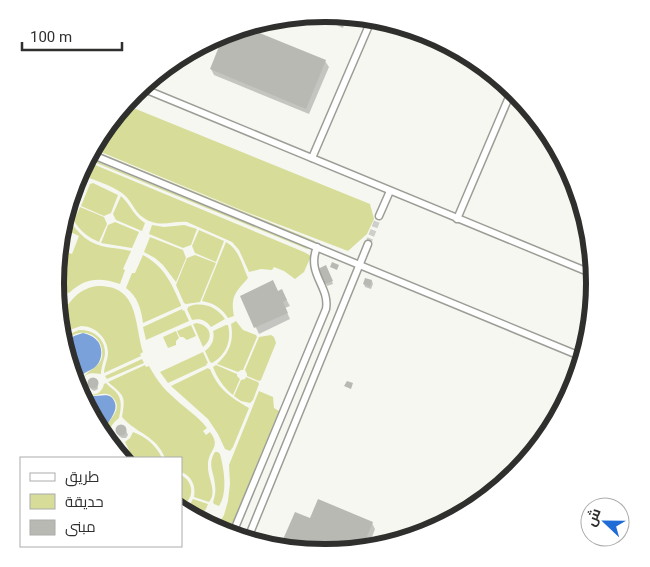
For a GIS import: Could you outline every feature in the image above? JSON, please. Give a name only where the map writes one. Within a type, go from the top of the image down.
[{"type":"street","points":[[312,158],[368,27]]},
{"type":"street","points":[[149,91],[585,271]]},
{"type":"street","points":[[457,219],[509,98]]},
{"type":"street","points":[[97,157],[576,354]]},
{"type":"street","points":[[379,216],[390,191]]},
{"type":"street","points":[[250,534],[368,244]]},
{"type":"street","points":[[235,529],[326,309],[326,294],[317,276],[315,266],[314,257],[318,247]]},
{"type":"green space","points":[[132,108],[370,204],[374,219],[367,234],[348,251],[246,212],[100,152]]},
{"type":"green space","points":[[99,154],[315,241],[315,242]]},
{"type":"green space","points":[[94,162],[308,248],[307,249]]},
{"type":"green space","points":[[93,164],[311,256],[304,272],[295,279],[274,267],[272,270],[261,269],[249,272],[239,250],[232,242],[187,222],[161,224],[152,222],[141,216],[122,193],[87,177]]},
{"type":"green space","points":[[86,180],[88,181],[80,199],[79,198]]},
{"type":"green space","points":[[93,183],[118,195],[111,213],[104,216],[81,206],[90,184]]},
{"type":"green space","points":[[121,196],[145,223],[142,231],[116,220],[113,214]]},
{"type":"green space","points":[[80,207],[104,217],[107,224],[99,242],[85,234],[74,221]]},
{"type":"green space","points":[[115,222],[139,232],[132,248],[101,243],[108,225]]},
{"type":"green space","points":[[71,224],[90,242],[101,246],[131,251],[123,269],[125,270],[120,284],[105,280],[93,280],[81,284],[69,293],[64,291],[66,252],[72,254],[79,236],[69,232]]},
{"type":"green space","points":[[152,225],[164,227],[184,225],[197,229],[191,245],[183,248],[149,234]]},
{"type":"green space","points":[[199,230],[224,241],[216,262],[195,253],[192,246]]},
{"type":"green space","points":[[150,237],[183,250],[186,258],[176,282],[163,265],[144,252]]},
{"type":"green space","points":[[226,242],[237,253],[248,278],[235,295],[233,304],[234,316],[228,318],[217,306],[202,301]]},
{"type":"green space","points":[[143,255],[157,264],[162,270],[181,306],[143,323],[138,304],[126,288],[132,273],[135,273]]},
{"type":"green space","points":[[195,255],[216,263],[200,302],[186,304],[176,285],[187,258]]},
{"type":"green space","points":[[91,287],[111,287],[121,292],[128,299],[136,318],[143,352],[140,354],[141,356],[104,373],[108,353],[103,338],[92,328],[81,326],[70,330],[66,318],[65,309],[72,300],[80,292]]},
{"type":"green space","points":[[193,305],[211,307],[225,319],[211,327],[203,320],[192,320],[187,309]]},
{"type":"green space","points":[[182,309],[189,321],[146,340],[143,327]]},
{"type":"green space","points":[[236,321],[243,330],[257,337],[243,370],[238,372],[217,364],[228,351],[232,335],[231,324]]},
{"type":"green space","points":[[197,323],[208,330],[210,336],[203,347],[193,324]]},
{"type":"green space","points":[[191,325],[196,336],[187,340],[180,337],[177,331]]},
{"type":"green space","points":[[228,325],[229,331],[227,347],[221,356],[212,363],[205,351],[214,337],[213,331]]},
{"type":"green space","points":[[79,330],[89,331],[101,340],[105,354],[101,374],[92,373],[87,375],[83,380],[83,379],[86,375],[100,362],[102,350],[93,335],[82,333],[70,338],[69,335]]},
{"type":"green space","points":[[176,331],[179,338],[176,341],[176,345],[168,348],[163,337]]},
{"type":"green space","points":[[271,335],[276,343],[259,381],[247,376],[245,370],[259,337]]},
{"type":"green space","points":[[203,352],[208,363],[207,365],[168,383],[160,372]]},
{"type":"green space","points":[[142,359],[144,363],[107,379],[105,376]]},
{"type":"green space","points":[[145,365],[146,367],[149,366],[168,392],[203,423],[207,428],[203,431],[206,435],[210,432],[215,442],[208,465],[212,489],[212,498],[209,502],[194,497],[192,482],[188,476],[182,472],[182,457],[164,457],[157,444],[122,417],[124,400],[121,393],[108,382]]},
{"type":"green space","points":[[216,365],[237,374],[240,379],[233,395],[217,375],[213,367]]},
{"type":"green space","points":[[208,368],[226,392],[249,408],[230,451],[225,449],[208,419],[171,386]]},
{"type":"green space","points":[[246,377],[259,384],[250,403],[241,401],[234,396],[241,380]]},
{"type":"green space","points":[[106,383],[118,394],[121,404],[119,418],[112,425],[110,432],[107,428],[108,424],[117,407],[114,399],[106,394],[89,395],[88,393],[97,394]]},
{"type":"green space","points":[[259,391],[273,397],[274,408],[279,411],[231,527],[220,523],[228,501],[230,484],[229,465]]},
{"type":"green space","points":[[133,432],[142,436],[157,449],[161,457],[131,457],[125,442]]},
{"type":"green space","points":[[215,452],[220,454],[223,467],[224,494],[219,506],[213,502],[215,489],[211,461]]},
{"type":"green space","points":[[182,476],[188,482],[191,490],[191,495],[186,503],[182,502]]},
{"type":"green space","points":[[193,499],[208,504],[202,514],[188,506]]},
{"type":"water","points":[[83,333],[92,337],[100,346],[100,360],[97,366],[81,376],[70,339]]},
{"type":"water","points":[[105,395],[113,398],[115,411],[107,427],[90,396]]},
{"type":"building","points":[[256,31],[326,60],[306,109],[210,69],[220,44]]},
{"type":"building","points":[[332,262],[339,265],[337,270],[330,267]]},
{"type":"building","points":[[326,265],[333,281],[325,284],[318,269]]},
{"type":"building","points":[[365,278],[372,280],[370,287],[363,284]]},
{"type":"building","points":[[273,280],[278,291],[282,289],[287,300],[283,302],[288,313],[254,328],[240,296]]},
{"type":"building","points":[[91,378],[95,378],[98,383],[97,387],[91,388],[88,385],[88,381]]},
{"type":"building","points":[[347,381],[353,383],[351,389],[344,386]]},
{"type":"building","points":[[119,425],[123,425],[126,430],[125,434],[119,435],[116,432],[116,428]]},
{"type":"building","points":[[318,499],[373,522],[365,541],[342,544],[308,544],[283,541],[295,512],[310,518]]},
{"type":"tunnel","points":[[368,244],[379,216]]}]
